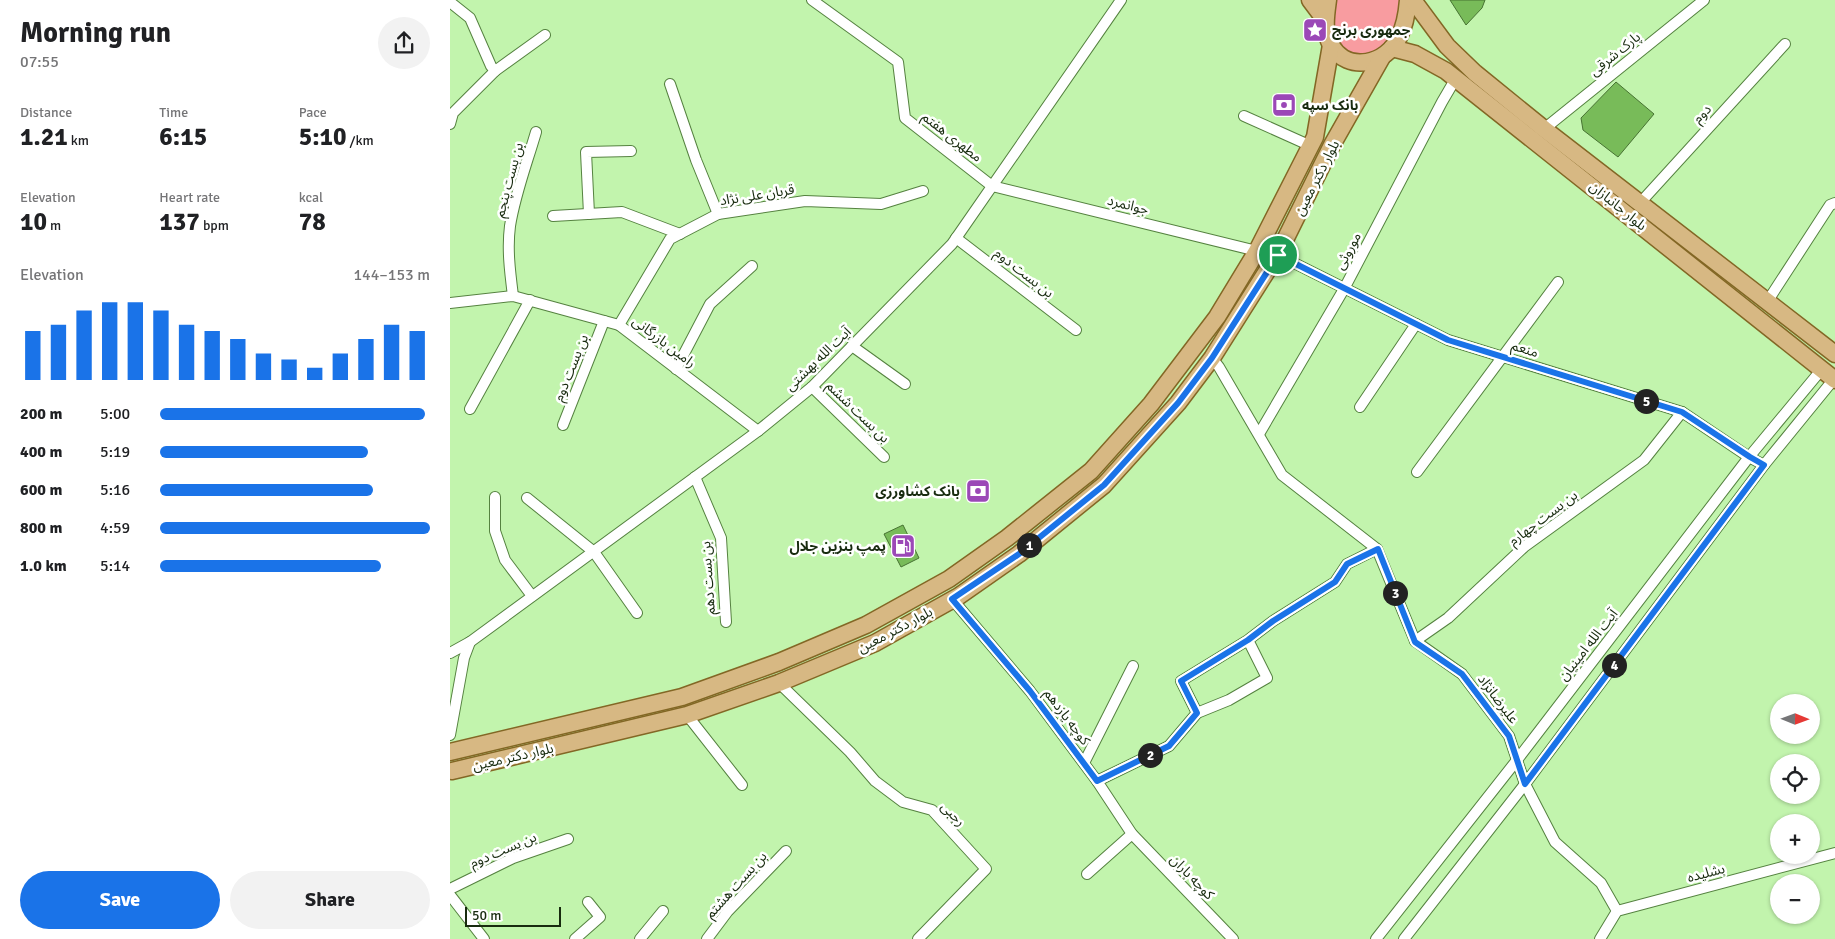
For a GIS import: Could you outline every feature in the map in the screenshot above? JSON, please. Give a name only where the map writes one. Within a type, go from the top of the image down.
[{"type":"main road","points":[[1310,0],[1325,20]]},
{"type":"main road","points":[[1328,0],[1325,20],[1326,32],[1332,46],[1341,56],[1354,62],[1369,63],[1387,53]]},
{"type":"main road","name":"بلوار دکتر معین","points":[[451,772],[687,715],[779,683],[875,643],[952,599],[1019,554],[1104,485],[1178,403],[1212,358],[1278,255],[1332,145],[1387,53],[1399,38],[1406,17],[1408,0]]},
{"type":"main road","name":"بلوار جانبازان","points":[[1413,0],[1447,46],[1539,134],[1830,376]]},
{"type":"main road","name":"بلوار دکتر معین","points":[[450,752],[682,697],[779,662],[866,625],[949,579],[1007,538],[1091,471],[1163,389],[1217,317],[1258,251],[1315,137],[1332,46]]},
{"type":"main road","name":"بلوار جانبازان","points":[[1387,53],[1415,54],[1446,70],[1640,203],[1835,354]]},
{"type":"main road","points":[[450,752],[455,763],[451,772]]},
{"type":"street","name":"مطهری هفتم","points":[[812,0],[898,62],[905,118],[992,186]]},
{"type":"street","name":"آیت الله بهشتی","points":[[450,653],[470,642],[594,553],[758,431],[812,388],[956,238],[1121,0]]},
{"type":"street","name":"پارک شرقی","points":[[1539,134],[1698,1]]},
{"type":"street","points":[[450,2],[470,18],[495,71]]},
{"type":"street","points":[[450,124],[453,113],[495,71],[545,35]]},
{"type":"street","name":"دوم","points":[[1640,203],[1785,44]]},
{"type":"street","name":"موروثی","points":[[1259,434],[1344,289],[1456,78]]},
{"type":"street","points":[[670,84],[696,160],[718,214]]},
{"type":"street","points":[[1244,116],[1311,146]]},
{"type":"street","name":"بن بست پنجم","points":[[513,296],[509,264],[510,227],[516,197],[536,132]]},
{"type":"street","points":[[588,214],[586,152],[631,151]]},
{"type":"street","name":"جوانمرد","points":[[992,186],[1258,251]]},
{"type":"street","name":"قربان علی نژاد","points":[[619,325],[670,240],[718,214],[805,201],[881,204],[923,190]]},
{"type":"street","points":[[1767,302],[1830,205],[1835,203]]},
{"type":"street","points":[[553,216],[622,212],[680,234]]},
{"type":"street","name":"بن بست دوم","points":[[956,238],[1076,330]]},
{"type":"street","name":"منعم","points":[[1278,255],[1448,340],[1682,412],[1764,465]]},
{"type":"street","points":[[676,369],[710,304],[752,266]]},
{"type":"street","points":[[1417,472],[1558,282]]},
{"type":"street","name":"رامین بازرگانی","points":[[450,303],[513,296],[619,325],[758,431]]},
{"type":"street","points":[[470,409],[530,300]]},
{"type":"street","name":"بن بست دوم","points":[[563,425],[604,321]]},
{"type":"street","points":[[1360,407],[1416,324]]},
{"type":"street","points":[[852,346],[905,384]]},
{"type":"street","points":[[1212,358],[1220,367],[1282,475],[1378,549],[1415,642]]},
{"type":"street","points":[[1404,939],[1525,784],[1830,376]]},
{"type":"street","name":"آیت الله امینیان","points":[[1376,939],[1517,760],[1750,457],[1830,376]]},
{"type":"street","name":"بن بست ششم","points":[[812,388],[884,457]]},
{"type":"street","name":"بن بست چهارم","points":[[1415,642],[1448,618],[1524,548],[1644,460],[1682,412]]},
{"type":"street","name":"بن بست دهم","points":[[694,477],[721,538],[726,622]]},
{"type":"street","points":[[495,497],[495,531],[505,560],[532,596]]},
{"type":"street","points":[[527,498],[594,553],[637,612]]},
{"type":"street","points":[[1197,713],[1181,681],[1248,640],[1273,621],[1335,582],[1347,564],[1378,549]]},
{"type":"street","name":"کوچه یازدهم","points":[[952,599],[1030,691],[1097,781],[1132,834]]},
{"type":"street","points":[[1097,781],[1169,746],[1197,713],[1229,700],[1267,678],[1248,640]]},
{"type":"street","points":[[450,735],[464,658],[470,642]]},
{"type":"street","name":"علیرضانژاد","points":[[1415,642],[1462,674],[1509,736],[1525,784],[1555,842],[1601,883],[1617,911]]},
{"type":"street","points":[[1084,763],[1133,666]]},
{"type":"street","name":"رجبی","points":[[779,683],[850,752],[875,781],[903,802],[932,810],[986,869],[918,939]]},
{"type":"street","points":[[687,715],[742,785]]},
{"type":"street","points":[[1087,874],[1132,834]]},
{"type":"street","name":"کوچه باران","points":[[1132,834],[1233,939]]},
{"type":"street","name":"بن بست دوم","points":[[450,889],[513,858],[568,839]]},
{"type":"street","name":"بن بست هشتم","points":[[707,939],[728,912],[786,851]]},
{"type":"street","name":"بشلیده","points":[[1617,911],[1835,853]]},
{"type":"street","points":[[450,895],[484,939]]},
{"type":"street","points":[[576,939],[600,917],[588,902]]},
{"type":"street","points":[[640,939],[663,910]]},
{"type":"street","points":[[1600,939],[1617,911]]},
{"type":"shaded area","points":[[1335,0],[1401,0],[1395,28],[1381,48],[1370,54],[1356,55],[1350,53],[1339,44],[1333,31]]},
{"type":"building","points":[[1450,0],[1485,0],[1482,8],[1466,25]]},
{"type":"building","points":[[1616,82],[1654,114],[1618,157],[1583,130],[1581,118]]},
{"type":"building","points":[[903,525],[919,558],[901,567],[884,534]]},
{"type":"place","name":"جمهوری برنج","points":[[1315,30]]},
{"type":"place","name":"بانک سپه","points":[[1284,105]]},
{"type":"place","name":"بانک کشاورزی","points":[[978,491]]},
{"type":"place","name":"پمپ بنزین جلال","points":[[903,546]]},
{"type":"route","points":[[1278,255],[1448,340],[1682,412],[1764,465],[1525,784],[1509,736],[1462,674],[1415,642],[1378,549],[1347,564],[1335,582],[1273,621],[1248,640],[1181,681],[1197,713],[1169,746],[1097,781],[1030,691],[952,599],[1019,554],[1104,485],[1178,403],[1233,328],[1278,255]]}]
